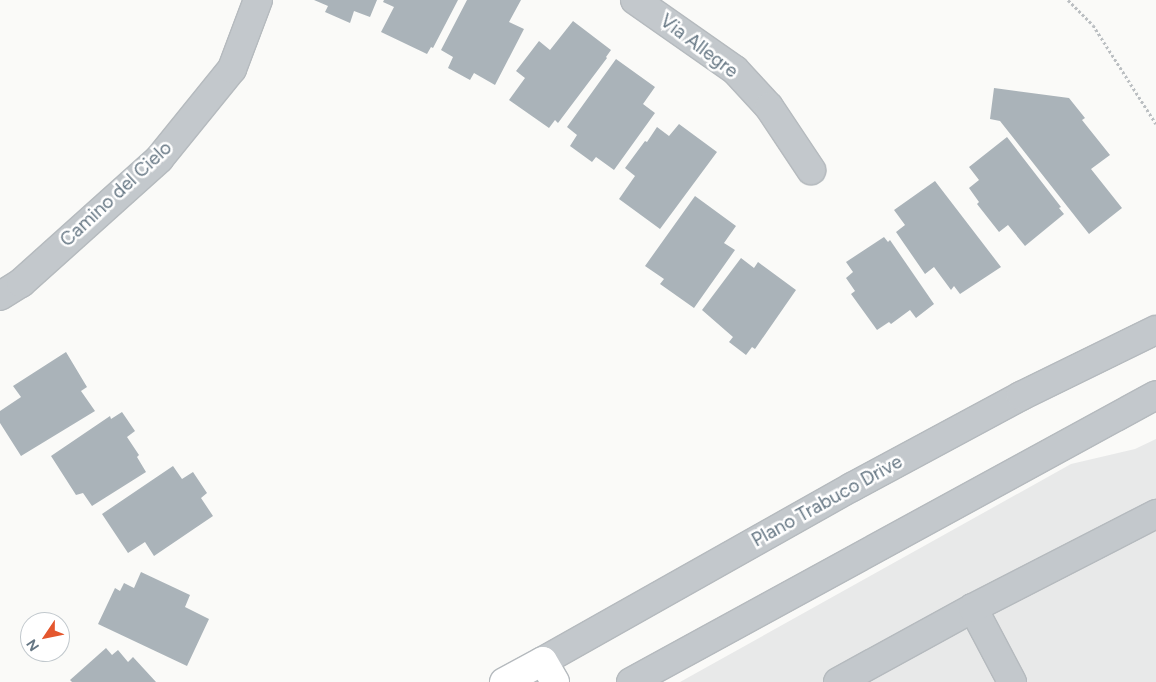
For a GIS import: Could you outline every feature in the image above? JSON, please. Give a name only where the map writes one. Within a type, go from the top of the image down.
[{"type":"main road","name":"Plano Trabuco Drive","points":[[504,682],[549,672]]},
{"type":"street","name":"Camino del Cielo","points":[[0,296],[21,283],[158,159],[232,69],[258,0]]},
{"type":"street","name":"Via Allegre","points":[[635,0],[734,70],[769,107],[811,170]]},
{"type":"street","name":"Plano Trabuco Drive","points":[[549,672],[852,486],[1021,396],[1156,330]]},
{"type":"street","points":[[631,682],[1156,395]]},
{"type":"street","points":[[838,682],[973,608],[1156,514]]},
{"type":"street","points":[[973,608],[1012,682]]},
{"type":"path","points":[[1068,0],[1093,25],[1156,124]]},
{"type":"shaded area","points":[[1156,439],[1156,682],[680,682],[1071,464],[1135,449]]},
{"type":"building","points":[[314,0],[377,0],[370,17],[354,11],[350,23],[325,12],[328,6]]},
{"type":"building","points":[[384,0],[458,0],[433,48],[431,47],[427,54],[381,32],[394,7],[383,2]]},
{"type":"building","points":[[467,0],[521,0],[509,22],[524,29],[495,85],[474,73],[470,80],[448,68],[453,57],[441,50]]},
{"type":"building","points":[[573,21],[611,50],[558,123],[555,120],[549,128],[509,100],[525,78],[516,71],[539,41],[550,50]]},
{"type":"building","points":[[616,59],[655,87],[643,104],[655,113],[614,170],[596,157],[592,162],[570,146],[577,135],[567,127]]},
{"type":"building","points":[[994,88],[1069,98],[1085,118],[1082,120],[1110,155],[1091,169],[1122,208],[1089,234],[1000,121],[990,119]]},
{"type":"building","points":[[679,124],[717,152],[660,229],[619,199],[635,176],[625,168],[645,141],[647,142],[657,127],[669,136]]},
{"type":"building","points":[[1007,137],[1061,207],[1059,208],[1064,214],[1025,246],[1008,225],[999,232],[977,204],[979,202],[969,188],[979,180],[969,167]]},
{"type":"building","points":[[935,181],[1001,267],[960,294],[954,286],[951,290],[934,267],[925,274],[896,232],[905,225],[894,210]]},
{"type":"building","points":[[695,196],[736,226],[724,243],[735,250],[694,308],[660,284],[664,279],[645,266]]},
{"type":"building","points":[[884,237],[888,242],[890,240],[934,304],[916,318],[910,310],[891,324],[889,322],[877,330],[851,294],[855,291],[846,278],[853,272],[846,262]]},
{"type":"building","points":[[741,258],[754,268],[758,262],[796,290],[755,349],[752,347],[746,355],[729,342],[733,337],[702,310]]},
{"type":"building","points":[[66,352],[87,387],[81,391],[95,411],[21,456],[0,423],[0,411],[21,397],[13,386]]},
{"type":"building","points":[[122,412],[135,431],[127,437],[139,455],[137,457],[146,472],[92,506],[83,493],[76,495],[51,456],[110,416],[111,419]]},
{"type":"building","points":[[173,466],[182,479],[193,472],[207,493],[201,498],[213,516],[154,556],[145,542],[128,553],[102,514]]},
{"type":"building","points":[[141,572],[190,595],[185,607],[209,619],[187,666],[98,624],[115,588],[120,591],[124,583],[134,588]]},
{"type":"building","points":[[106,648],[112,655],[118,650],[128,662],[133,657],[156,682],[72,682],[70,680]]}]
